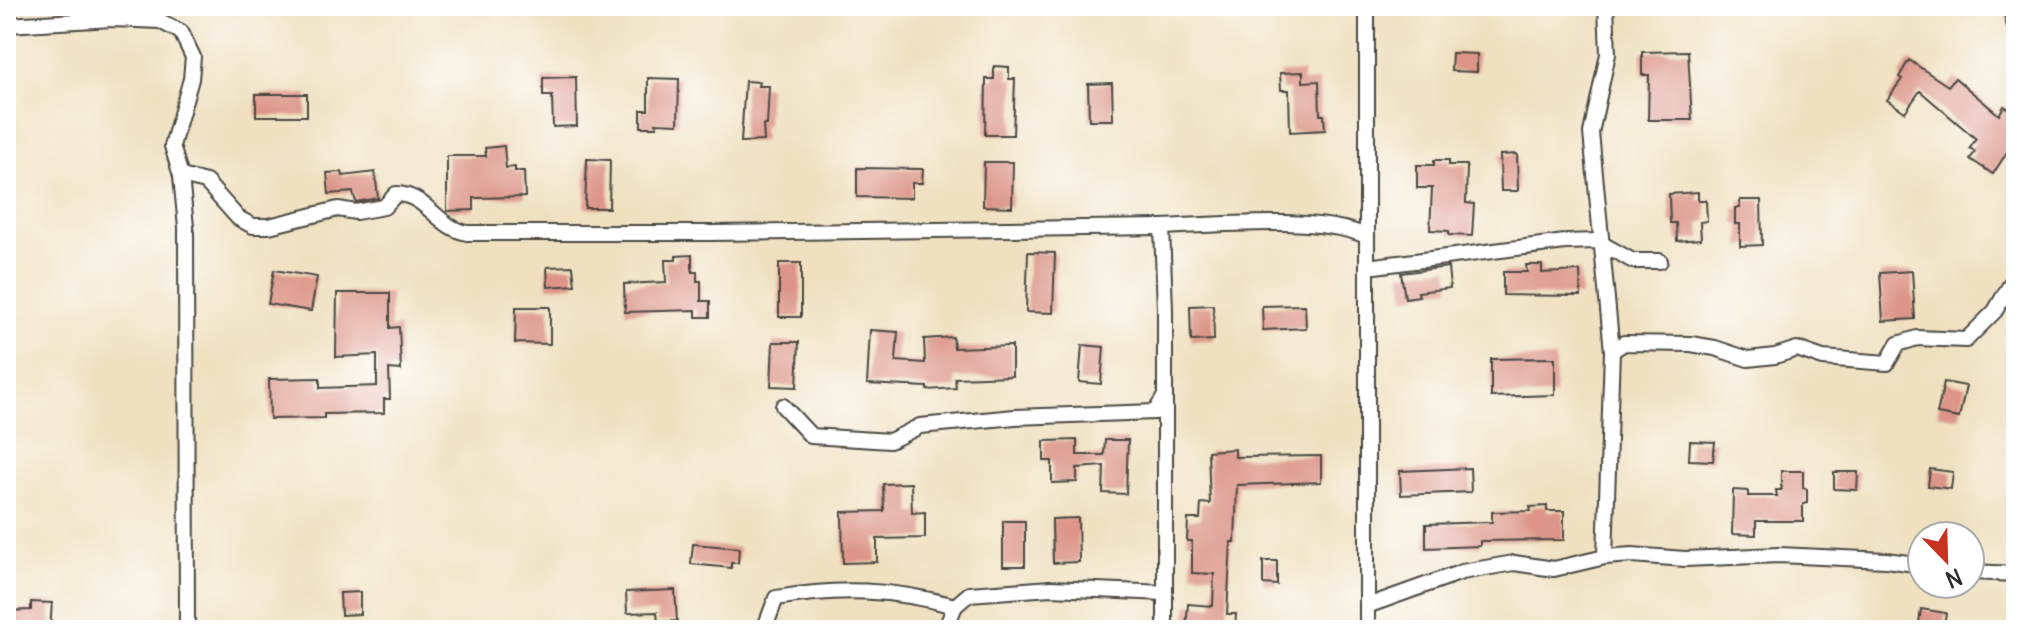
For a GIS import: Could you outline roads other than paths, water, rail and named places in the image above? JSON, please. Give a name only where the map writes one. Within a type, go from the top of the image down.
[{"type":"street","points":[[1367,6],[1367,630]]},
{"type":"street","points":[[1605,557],[1612,351],[1591,133],[1608,54],[1606,6]]},
{"type":"street","points":[[2010,6],[2016,30]]},
{"type":"street","points":[[6,25],[113,19],[160,21],[181,32],[193,57],[191,79],[172,146],[181,176],[186,227],[187,630]]},
{"type":"street","points":[[181,176],[206,182],[238,218],[253,226],[269,226],[338,209],[356,212],[384,207],[396,194],[406,194],[415,197],[457,231],[479,233],[1301,225],[1345,229],[1366,236]]},
{"type":"street","points":[[1162,227],[1165,630]]},
{"type":"street","points":[[1367,267],[1565,242],[1601,242],[1633,261],[1660,261]]},
{"type":"street","points":[[1612,351],[1624,343],[1691,344],[1748,359],[1775,356],[1797,349],[1823,358],[1887,363],[1898,344],[1917,338],[1966,340],[1995,311],[2016,275]]},
{"type":"street","points":[[783,406],[811,436],[890,441],[920,426],[1015,417],[1155,412],[1165,396]]},
{"type":"street","points":[[1367,606],[1462,572],[1514,563],[1554,569],[1605,557],[1632,555],[1685,559],[1779,555],[1906,563]]},
{"type":"street","points":[[1986,573],[2016,574]]},
{"type":"street","points":[[945,630],[955,606],[969,594],[1051,588],[1165,593]]},
{"type":"street","points":[[764,630],[776,598],[810,592],[910,594],[955,606]]}]
